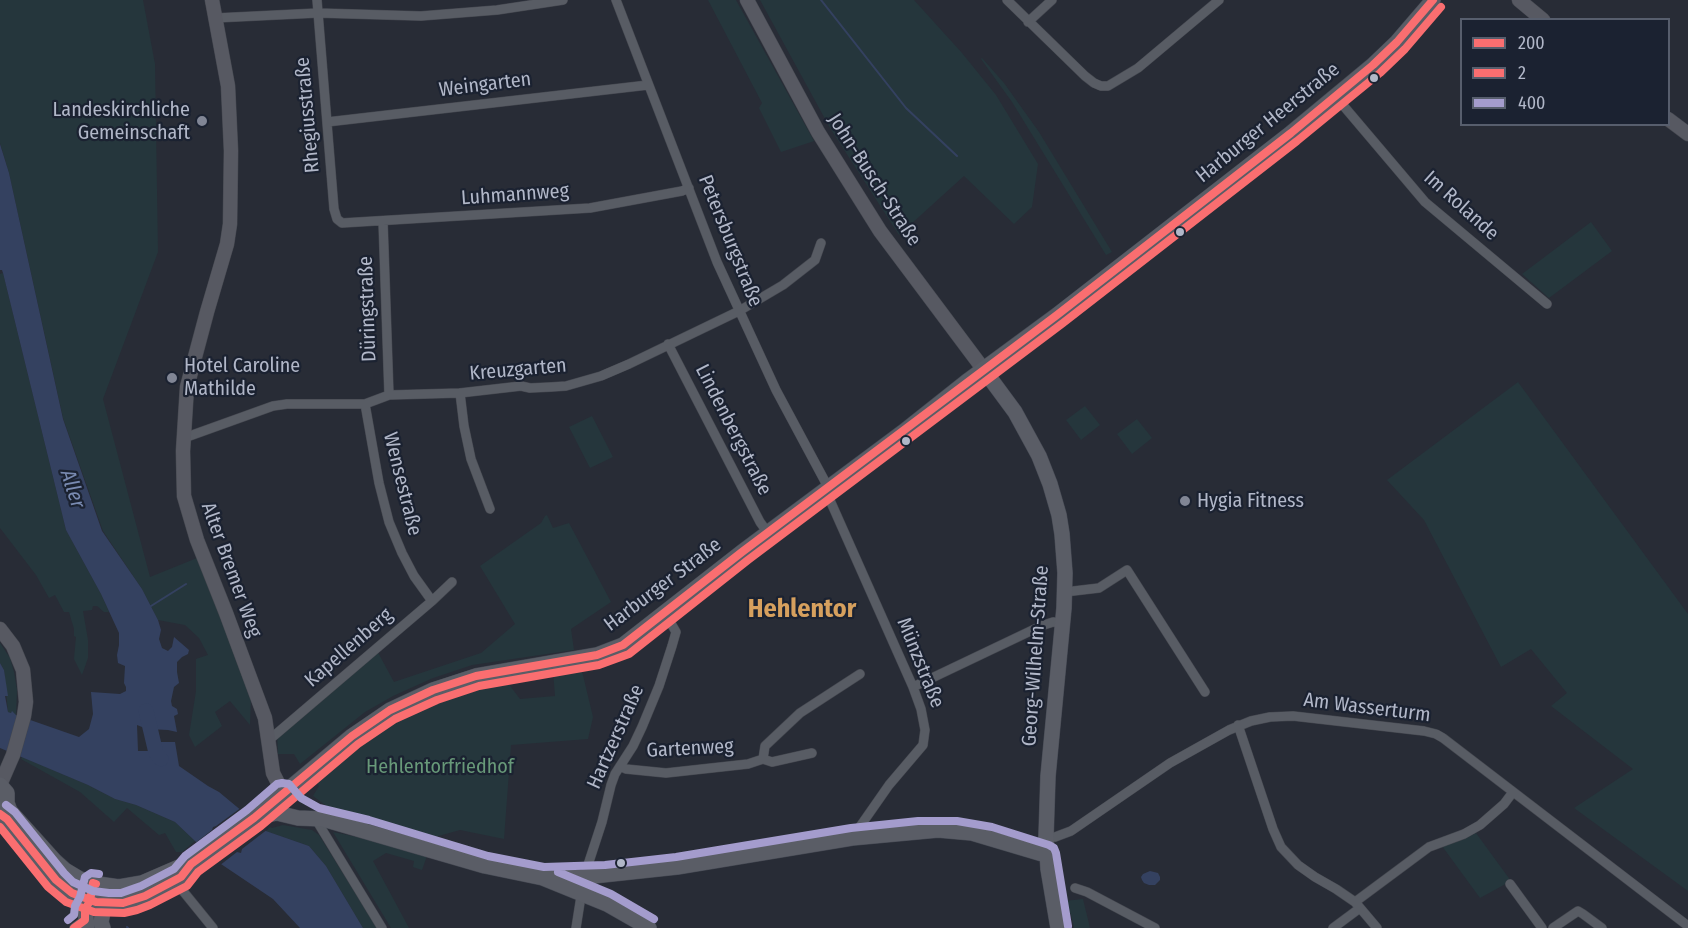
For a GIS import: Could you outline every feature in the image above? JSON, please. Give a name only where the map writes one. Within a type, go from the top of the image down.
[{"type":"main road","name":"Harburger Heerstraße","points":[[1118,268],[1336,97],[1397,42],[1433,0]]},
{"type":"main road","name":"Harburger Straße","points":[[194,862],[254,818],[370,722],[411,699],[476,676],[607,652],[630,641],[826,488],[1118,268]]},
{"type":"main road","name":"Georg-Wilhelm-Straße","points":[[984,370],[1015,412],[1042,462],[1059,514],[1062,534],[1065,592],[1048,776],[1046,837],[1046,855],[1058,928]]},
{"type":"main road","points":[[0,785],[7,793],[2,809],[7,819],[56,880],[72,894],[90,901],[123,903],[145,896],[181,877],[194,862]]},
{"type":"main road","points":[[283,793],[294,806],[315,818]]},
{"type":"main road","points":[[2,809],[10,811],[65,870],[86,881],[111,886],[130,886],[194,862]]},
{"type":"main road","points":[[254,818],[277,813],[298,818],[315,818],[366,830],[485,866],[543,878],[607,904],[649,928]]},
{"type":"main road","points":[[543,878],[585,877],[677,867],[852,838],[919,831],[956,831],[989,837],[1046,855]]},
{"type":"main road","points":[[606,875],[601,880],[598,891],[600,898],[607,904]]},
{"type":"main road","points":[[85,926],[93,910],[86,881]]},
{"type":"main road","points":[[103,928],[103,912],[109,903]]},
{"type":"street","name":"Alter Bremer Weg","points":[[212,0],[228,80],[230,224],[227,244],[188,387],[182,474],[184,496],[191,521],[265,718],[273,773],[283,793]]},
{"type":"street","name":"Rhegiusstraße","points":[[317,0],[334,208],[337,219],[342,223]]},
{"type":"street","points":[[216,18],[318,13],[421,16],[497,10],[563,0]]},
{"type":"street","name":"Petersburgstraße","points":[[616,0],[714,255],[776,390],[826,488]]},
{"type":"street","name":"John-Busch-Straße","points":[[747,0],[818,132],[880,231],[984,370]]},
{"type":"street","points":[[1007,0],[1094,83],[1101,86],[1108,86],[1138,68],[1219,0]]},
{"type":"street","points":[[1028,22],[1052,0]]},
{"type":"street","points":[[1519,0],[1541,18]]},
{"type":"street","name":"Weingarten","points":[[327,122],[648,85]]},
{"type":"street","name":"Im Rolande","points":[[1336,97],[1425,202],[1547,304]]},
{"type":"street","points":[[1670,120],[1688,134]]},
{"type":"street","name":"Luhmannweg","points":[[342,223],[590,208],[689,188]]},
{"type":"street","name":"Düringstraße","points":[[383,221],[389,395]]},
{"type":"street","name":"Kreuzgarten","points":[[183,438],[273,406],[286,404],[365,404],[389,395],[459,393],[521,386],[530,388],[566,386],[601,376],[739,311],[783,285],[815,260],[821,243]]},
{"type":"street","name":"Lindenbergstraße","points":[[668,344],[768,533]]},
{"type":"street","points":[[459,393],[471,459],[490,509]]},
{"type":"street","name":"Wensestraße","points":[[365,404],[379,483],[389,522],[414,576],[432,601]]},
{"type":"street","name":"Münzstraße","points":[[826,488],[913,687],[925,730],[923,745],[889,786],[852,838]]},
{"type":"street","points":[[1065,592],[1099,588],[1127,570],[1205,692]]},
{"type":"street","name":"Kapellenberg","points":[[269,740],[452,582]]},
{"type":"street","name":"Hartzerstraße","points":[[576,928],[585,877],[611,785],[642,727],[659,686],[676,632],[665,613]]},
{"type":"street","points":[[913,687],[1041,626],[1053,622],[1063,623]]},
{"type":"street","points":[[0,629],[13,646],[23,670],[26,696],[24,716],[13,754],[0,785]]},
{"type":"street","name":"Gartenweg","points":[[763,759],[765,746],[800,713],[860,674]]},
{"type":"street","name":"Am Wasserturm","points":[[1046,837],[1055,837],[1071,831],[1170,763],[1238,725],[1265,717],[1286,716],[1364,723],[1431,732],[1443,738],[1688,926]]},
{"type":"street","points":[[1238,725],[1273,830],[1281,847],[1298,865],[1358,905],[1377,928]]},
{"type":"street","name":"Gartenweg","points":[[620,766],[626,769],[666,773],[748,764],[763,759],[772,762],[785,761],[812,753]]},
{"type":"street","points":[[1333,928],[1429,847],[1464,834],[1480,825],[1504,804],[1513,792]]},
{"type":"street","points":[[315,818],[382,928]]},
{"type":"street","points":[[174,880],[213,928]]},
{"type":"street","points":[[1510,885],[1542,928]]},
{"type":"street","points":[[1076,888],[1155,928]]},
{"type":"street","points":[[1553,928],[1578,912],[1602,928]]},
{"type":"green space","points":[[0,0],[143,0],[155,64],[158,252],[103,399],[150,577],[197,558],[251,696],[250,725],[230,701],[215,712],[222,726],[195,747],[189,735],[196,691],[196,659],[208,655],[199,638],[185,625],[158,620],[142,589],[103,531],[63,418],[9,173],[0,143]]},
{"type":"green space","points":[[708,0],[736,0],[814,141],[781,152],[759,108],[762,103]]},
{"type":"green space","points":[[760,0],[914,0],[996,95],[1038,164],[1032,207],[1014,224],[964,176],[899,235],[830,128]]},
{"type":"green space","points":[[982,58],[1004,83],[1039,132],[1112,252],[1106,255],[1012,102]]},
{"type":"green space","points":[[1591,222],[1612,251],[1549,298],[1522,274]]},
{"type":"green space","points":[[3,273],[66,530],[109,612],[104,612],[97,606],[93,606],[92,610],[83,611],[88,640],[88,658],[82,675],[74,659],[76,637],[69,612],[64,612],[55,595],[49,598],[36,575],[0,528],[0,274]]},
{"type":"green space","points":[[1518,382],[1688,614],[1688,891],[1574,808],[1633,769],[1551,706],[1567,693],[1531,649],[1501,667],[1424,520],[1387,480]]},
{"type":"green space","points":[[1085,406],[1100,425],[1081,440],[1066,420]]},
{"type":"green space","points":[[592,416],[613,457],[590,468],[569,427]]},
{"type":"green space","points":[[1137,419],[1152,438],[1132,454],[1117,434]]},
{"type":"green space","name":"Hehlentorfriedhof","points":[[547,515],[553,528],[569,523],[611,602],[571,629],[574,650],[472,665],[433,678],[365,712],[300,764],[294,754],[278,754],[277,730],[375,647],[394,682],[481,653],[515,624],[480,566],[541,523]]},
{"type":"green space","points":[[0,643],[10,658],[14,672],[17,690],[16,715],[8,712],[4,670],[0,663]]},
{"type":"green space","name":"Hehlentorfriedhof","points":[[581,667],[593,717],[588,739],[511,745],[504,839],[460,830],[428,839],[328,807],[313,796],[319,786],[312,775],[389,717],[473,684],[505,679],[520,699],[555,696],[553,671]]},
{"type":"green space","points":[[22,757],[115,799],[136,805],[175,822],[195,841],[182,852],[176,852],[165,833],[159,835],[127,808],[114,822],[80,792],[21,759]]},
{"type":"green space","points":[[283,825],[312,830],[319,835],[377,928],[363,928],[326,866],[309,846],[266,831],[270,827]]},
{"type":"green space","points":[[333,832],[427,856],[422,870],[413,867],[414,861],[386,853],[373,861],[409,928],[391,928]]},
{"type":"green space","points":[[1476,833],[1511,881],[1480,898],[1442,846]]},
{"type":"green space","points":[[1083,899],[1090,928],[1074,928],[1065,901]]},
{"type":"water","name":"Aller","points":[[0,144],[9,173],[63,419],[102,531],[142,589],[158,620],[162,648],[168,651],[172,647],[174,637],[189,650],[188,654],[177,662],[179,683],[174,687],[171,701],[178,714],[174,716],[177,732],[147,729],[137,725],[138,751],[150,751],[150,742],[175,742],[179,766],[219,792],[266,831],[309,846],[326,866],[363,928],[300,928],[273,899],[215,860],[175,822],[136,805],[115,799],[88,785],[0,748],[0,663],[4,670],[8,712],[12,711],[16,715],[79,737],[89,729],[93,714],[91,692],[120,694],[126,691],[126,687],[124,683],[125,666],[118,663],[119,633],[101,594],[66,530],[3,273],[0,270]]},
{"type":"water","points":[[1150,871],[1158,873],[1160,877],[1155,885],[1149,885],[1142,880],[1143,874]]},
{"type":"pier","points":[[242,807],[268,829],[242,849],[241,853],[237,852],[219,866],[194,844],[213,827]]},
{"type":"waterway","points":[[821,0],[906,108],[957,156]]},
{"type":"waterway","points":[[151,606],[186,584]]},
{"type":"waterway","points":[[146,711],[156,753],[161,759]]},
{"type":"transit line","name":"200","points":[[0,814],[7,819],[56,880],[72,893],[96,902],[123,903],[145,896],[181,877],[191,864],[254,818],[352,736],[390,710],[433,690],[476,676],[597,655],[623,645],[742,552],[1057,315],[1291,133],[1373,65],[1397,42],[1433,0]]},
{"type":"transit line","name":"2","points":[[0,827],[48,887],[66,902],[94,912],[124,913],[137,910],[187,886],[198,872],[261,826],[358,744],[395,719],[437,700],[479,686],[599,665],[629,654],[748,560],[1063,323],[1297,141],[1380,73],[1405,49],[1441,7]]},
{"type":"transit line","name":"400","points":[[6,805],[15,812],[73,882],[93,891],[109,893],[121,893],[141,886],[174,869],[185,856],[247,810],[277,784],[282,783],[289,784],[301,798],[319,808],[369,820],[488,856],[544,867],[605,865],[676,857],[851,828],[918,821],[957,821],[992,827],[1054,848],[1068,926]]},
{"type":"transit line","name":"400","points":[[558,872],[611,894],[654,919]]},
{"type":"transit line","name":"400","points":[[68,920],[74,915],[85,877],[91,873],[99,874]]},
{"type":"transit line","name":"200","points":[[74,928],[85,920],[85,909],[90,901],[93,883],[96,884]]},
{"type":"place","name":"Landeskirchliche Gemeinschaft","points":[[202,121]]},
{"type":"place","name":"Hotel Caroline Mathilde","points":[[172,378]]},
{"type":"place","name":"Hygia Fitness","points":[[1185,501]]},
{"type":"district","name":"Hehlentor","points":[[802,610]]}]
